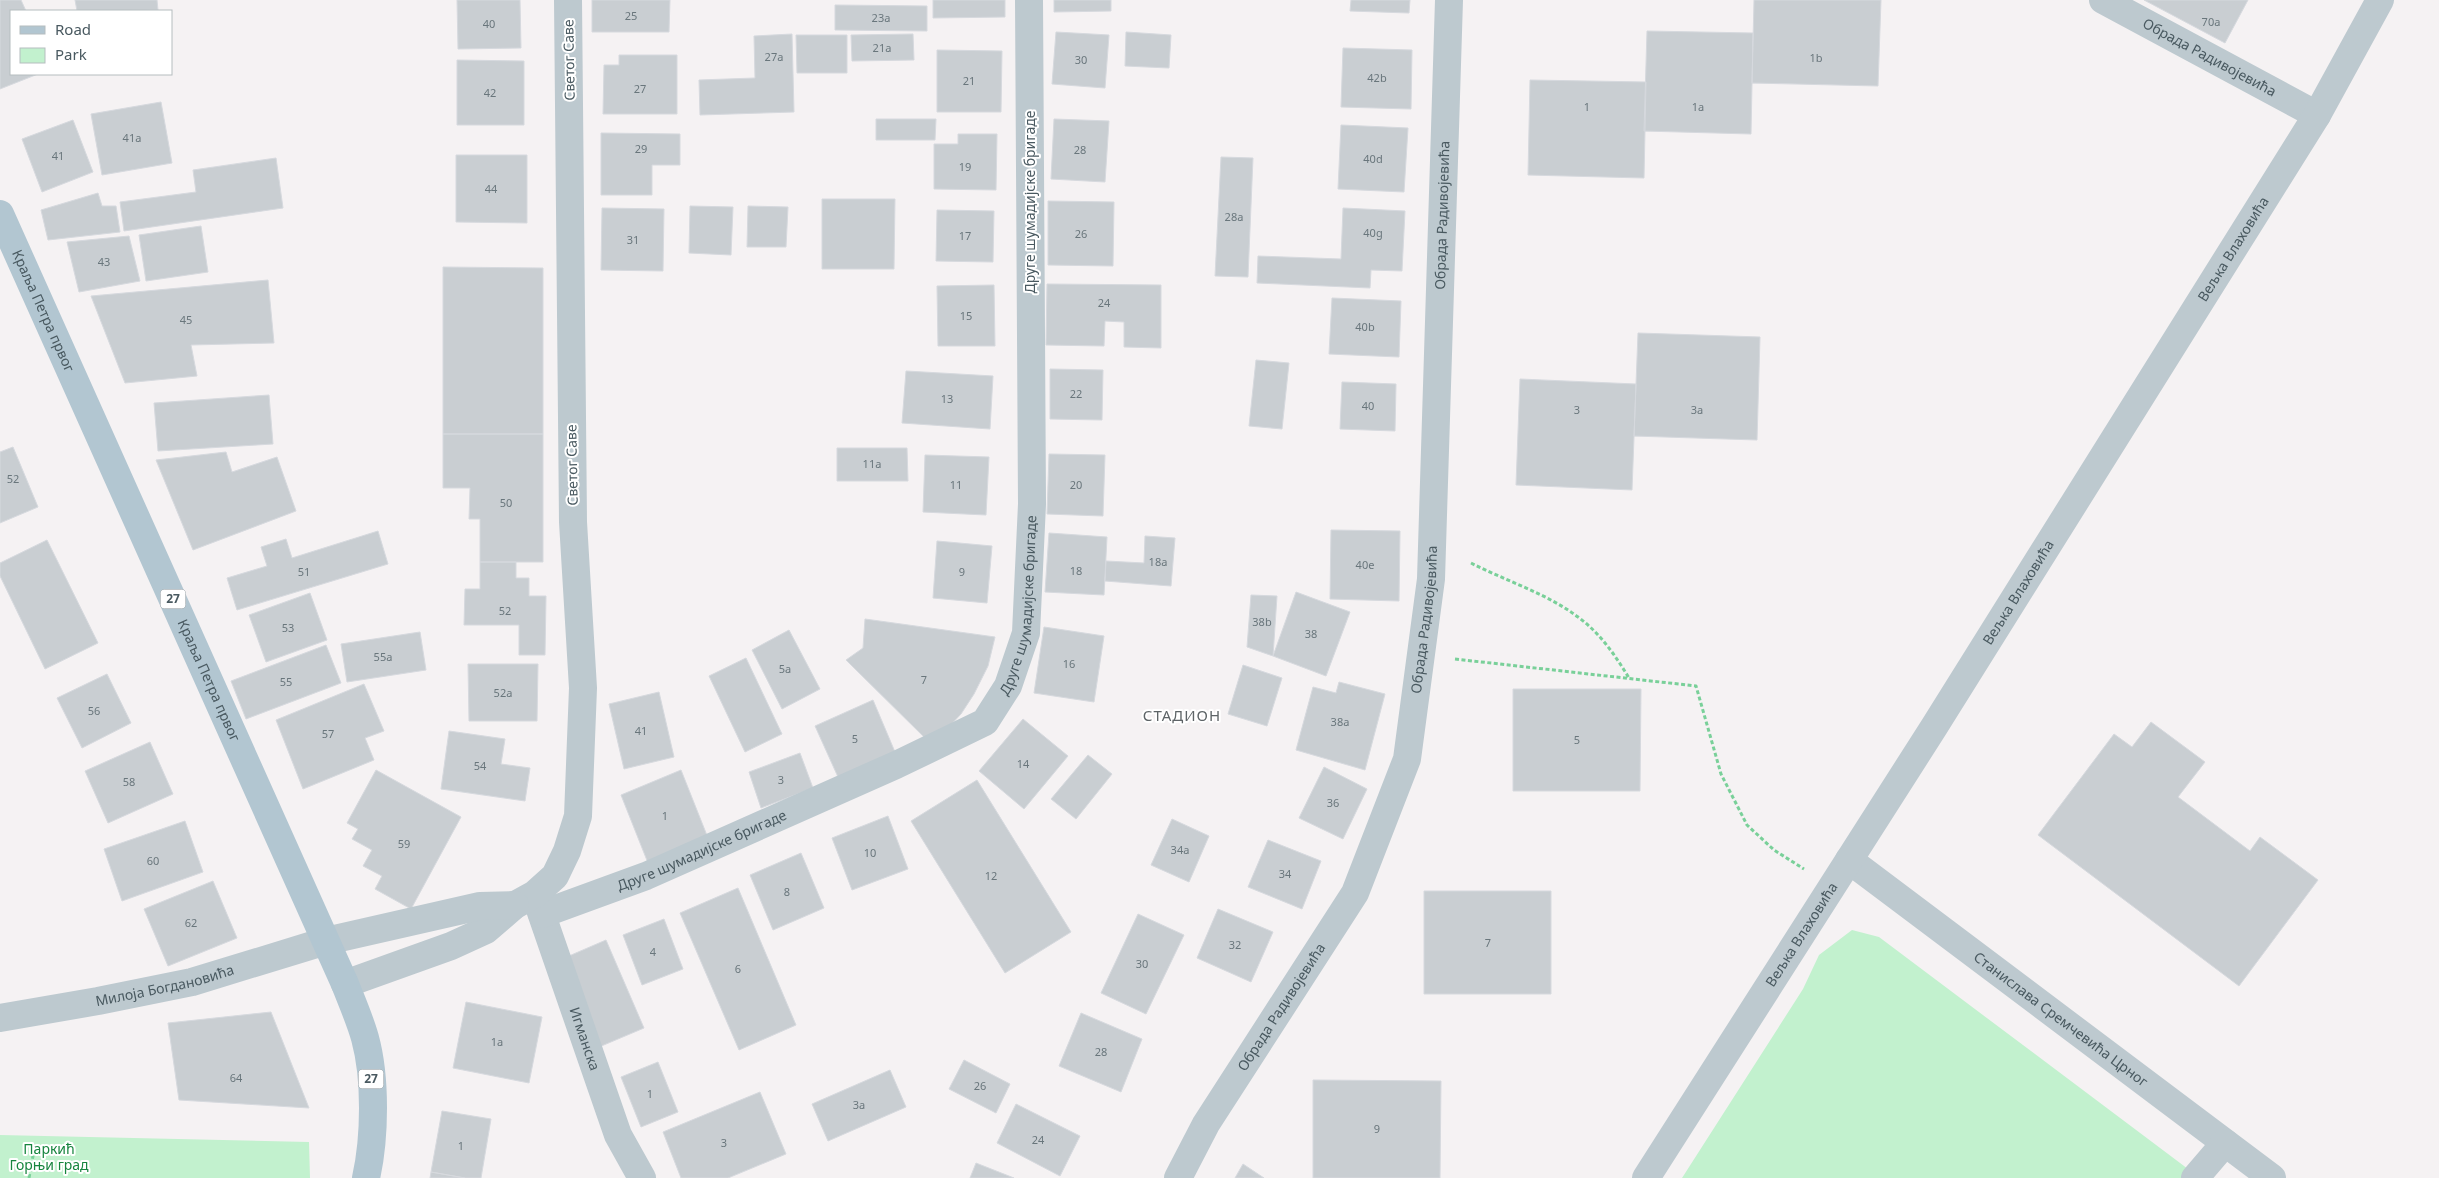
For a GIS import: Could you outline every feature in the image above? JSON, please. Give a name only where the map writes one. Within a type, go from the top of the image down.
[{"type":"main road","name":"Краља Петра првог","points":[[0,214],[345,984]]},
{"type":"main road","name":"27","points":[[345,984],[365,1039],[371,1080],[372,1123],[366,1178]]},
{"type":"street","name":"Светог Саве","points":[[531,905],[555,876],[567,851],[578,816],[582,768],[583,688],[573,522],[568,0]]},
{"type":"street","name":"Друге шумадијске бригаде","points":[[326,941],[480,906],[531,905],[646,876],[986,722],[1008,686],[1026,633],[1032,504],[1029,0]]},
{"type":"street","name":"Обрада Радивојевића","points":[[1178,1178],[1206,1124],[1355,893],[1407,759],[1431,579],[1449,0]]},
{"type":"street","name":"Обрада Радивојевића","points":[[2103,0],[2317,115]]},
{"type":"street","name":"Вељка Влаховића","points":[[1646,1178],[1849,860],[2317,115],[2380,0]]},
{"type":"street","name":"Станислава Сремчевића Црног","points":[[1849,860],[2272,1178]]},
{"type":"street","name":"Друге шумадијске бригаде","points":[[345,984],[451,946],[486,930],[531,905]]},
{"type":"street","name":"Игманска","points":[[531,905],[618,1135],[642,1178]]},
{"type":"street","name":"Милоја Богдановића","points":[[0,1018],[192,982],[326,941]]},
{"type":"street","points":[[2195,1178],[2225,1143]]},
{"type":"path","points":[[1472,563],[1549,599],[1578,616],[1600,637],[1629,679]]},
{"type":"path","points":[[1420,655],[1696,686],[1721,774],[1747,825],[1774,850],[1802,867],[1829,891]]},
{"type":"path","points":[[29,1178],[35,1145]]},
{"type":"green space","points":[[1852,930],[1879,937],[2200,1178],[1682,1178],[1803,989],[1819,955]]},
{"type":"green space","name":"Паркић Горњи град","points":[[0,1135],[309,1142],[310,1178],[0,1178]]},
{"type":"building","points":[[0,0],[21,0],[26,10],[10,10],[10,75],[35,75],[0,89]]},
{"type":"building","points":[[75,0],[157,0],[158,10],[77,10]]},
{"type":"building","points":[[457,0],[520,0],[521,48],[458,49]]},
{"type":"building","points":[[592,0],[670,0],[669,32],[592,32]]},
{"type":"building","points":[[933,0],[1005,0],[1005,17],[933,18]]},
{"type":"building","points":[[1054,0],[1111,0],[1111,11],[1054,12]]},
{"type":"building","points":[[1351,0],[1410,0],[1409,13],[1350,11]]},
{"type":"building","points":[[1754,0],[1881,0],[1878,86],[1752,83]]},
{"type":"building","points":[[2144,0],[2248,0],[2225,43]]},
{"type":"building","points":[[835,5],[927,6],[927,31],[835,30]]},
{"type":"building","points":[[1647,31],[1753,33],[1751,134],[1644,131]]},
{"type":"building","points":[[1056,32],[1109,35],[1105,88],[1052,84]]},
{"type":"building","points":[[1126,32],[1171,35],[1169,68],[1125,66]]},
{"type":"building","points":[[792,34],[794,112],[700,115],[699,80],[755,78],[754,36]]},
{"type":"building","points":[[913,34],[914,60],[852,61],[851,35]]},
{"type":"building","points":[[796,35],[847,35],[847,73],[797,73]]},
{"type":"building","points":[[1343,48],[1412,50],[1411,109],[1341,107]]},
{"type":"building","points":[[937,50],[1002,51],[1001,112],[937,112]]},
{"type":"building","points":[[619,55],[677,55],[677,114],[603,114],[604,65],[619,65]]},
{"type":"building","points":[[457,60],[524,61],[524,125],[457,125]]},
{"type":"building","points":[[1530,80],[1646,82],[1644,178],[1528,175]]},
{"type":"building","points":[[161,102],[172,163],[102,175],[91,114]]},
{"type":"building","points":[[876,119],[936,119],[935,140],[876,140]]},
{"type":"building","points":[[1054,119],[1109,121],[1105,182],[1051,179]]},
{"type":"building","points":[[73,120],[93,172],[42,192],[22,139]]},
{"type":"building","points":[[1341,125],[1408,128],[1404,192],[1338,189]]},
{"type":"building","points":[[601,133],[680,134],[680,165],[652,165],[652,195],[601,195]]},
{"type":"building","points":[[958,134],[997,134],[996,190],[934,189],[934,144],[958,144]]},
{"type":"building","points":[[456,155],[527,155],[527,223],[456,222]]},
{"type":"building","points":[[1221,157],[1253,158],[1248,277],[1215,276]]},
{"type":"building","points":[[276,158],[283,208],[124,231],[120,202],[196,192],[193,170]]},
{"type":"building","points":[[98,193],[102,206],[116,206],[120,232],[48,240],[41,210]]},
{"type":"building","points":[[822,199],[895,199],[894,269],[822,269]]},
{"type":"building","points":[[1048,201],[1114,202],[1113,266],[1048,265]]},
{"type":"building","points":[[690,206],[733,207],[731,255],[689,253]]},
{"type":"building","points":[[748,206],[788,207],[786,247],[747,247]]},
{"type":"building","points":[[602,208],[664,209],[663,271],[601,270]]},
{"type":"building","points":[[1343,208],[1405,211],[1402,271],[1371,270],[1370,288],[1257,283],[1258,256],[1341,259]]},
{"type":"building","points":[[937,210],[994,211],[993,262],[936,261]]},
{"type":"building","points":[[201,226],[208,272],[146,281],[139,235]]},
{"type":"building","points":[[129,236],[140,281],[79,292],[67,242]]},
{"type":"building","points":[[443,267],[543,268],[543,434],[443,434]]},
{"type":"building","points":[[268,280],[274,343],[191,345],[197,376],[125,383],[91,296]]},
{"type":"building","points":[[1047,284],[1161,285],[1161,348],[1124,347],[1124,322],[1105,321],[1104,346],[1046,345]]},
{"type":"building","points":[[994,285],[995,346],[938,346],[937,286]]},
{"type":"building","points":[[1332,298],[1401,301],[1399,357],[1329,354]]},
{"type":"building","points":[[1638,333],[1760,337],[1757,440],[1634,436]]},
{"type":"building","points":[[1256,360],[1289,363],[1282,429],[1249,426]]},
{"type":"building","points":[[1050,369],[1103,370],[1102,420],[1050,419]]},
{"type":"building","points":[[906,371],[993,376],[990,429],[902,423]]},
{"type":"building","points":[[1520,379],[1636,384],[1632,490],[1516,485]]},
{"type":"building","points":[[1342,382],[1396,384],[1395,431],[1340,429]]},
{"type":"building","points":[[269,395],[273,444],[158,451],[154,403]]},
{"type":"building","points":[[443,434],[543,434],[543,562],[480,562],[480,519],[469,519],[470,488],[443,488]]},
{"type":"building","points":[[13,447],[38,507],[0,523],[0,452]]},
{"type":"building","points":[[837,448],[907,448],[908,481],[837,481]]},
{"type":"building","points":[[226,452],[232,472],[277,457],[296,511],[193,550],[156,460]]},
{"type":"building","points":[[1049,454],[1105,455],[1103,516],[1047,514]]},
{"type":"building","points":[[925,455],[989,457],[986,515],[923,512]]},
{"type":"building","points":[[1331,530],[1400,531],[1399,601],[1330,599]]},
{"type":"building","points":[[378,531],[388,564],[237,610],[227,578],[267,566],[261,547],[286,539],[292,558]]},
{"type":"building","points":[[1049,533],[1107,537],[1104,595],[1045,592]]},
{"type":"building","points":[[1145,536],[1175,538],[1171,586],[1105,581],[1106,561],[1144,563]]},
{"type":"building","points":[[47,540],[98,643],[45,669],[0,576],[0,563]]},
{"type":"building","points":[[937,541],[992,546],[987,603],[933,598]]},
{"type":"building","points":[[480,562],[516,562],[516,578],[529,578],[529,596],[546,596],[545,655],[519,655],[519,625],[464,625],[465,589],[480,589]]},
{"type":"building","points":[[1296,592],[1350,612],[1326,676],[1273,656]]},
{"type":"building","points":[[310,593],[327,640],[266,662],[249,615]]},
{"type":"building","points":[[1251,595],[1277,596],[1273,656],[1247,647]]},
{"type":"building","points":[[865,619],[995,637],[988,666],[974,694],[961,714],[946,730],[927,740],[846,660],[863,648]]},
{"type":"building","points":[[1044,627],[1104,636],[1094,702],[1034,693]]},
{"type":"building","points":[[789,630],[820,689],[782,709],[752,650]]},
{"type":"building","points":[[420,632],[426,670],[347,682],[341,644]]},
{"type":"building","points":[[326,645],[341,683],[246,719],[231,681]]},
{"type":"building","points":[[746,658],[782,734],[745,752],[709,676]]},
{"type":"building","points":[[468,664],[538,664],[537,721],[469,721]]},
{"type":"building","points":[[1243,665],[1282,678],[1267,726],[1228,714]]},
{"type":"building","points":[[107,674],[131,723],[82,748],[57,698]]},
{"type":"building","points":[[1339,682],[1385,694],[1365,770],[1296,750],[1313,687],[1336,693]]},
{"type":"building","points":[[364,684],[384,731],[365,738],[374,760],[303,789],[276,720]]},
{"type":"building","points":[[1513,689],[1641,689],[1640,791],[1513,791]]},
{"type":"building","points":[[659,692],[674,757],[624,769],[609,704]]},
{"type":"building","points":[[873,700],[895,752],[838,777],[815,726]]},
{"type":"building","points":[[1023,719],[1068,756],[1024,809],[979,771]]},
{"type":"building","points":[[2151,722],[2205,762],[2178,797],[2250,851],[2260,837],[2318,880],[2239,986],[2038,835],[2114,734],[2132,747]]},
{"type":"building","points":[[449,731],[505,739],[501,764],[530,768],[525,801],[441,789]]},
{"type":"building","points":[[150,742],[173,794],[108,823],[85,771]]},
{"type":"building","points":[[800,753],[813,788],[761,808],[749,772]]},
{"type":"building","points":[[1088,755],[1112,774],[1076,819],[1051,799]]},
{"type":"building","points":[[1324,767],[1367,789],[1343,839],[1299,818]]},
{"type":"building","points":[[376,770],[461,817],[411,909],[375,889],[382,876],[363,866],[372,850],[352,839],[358,829],[347,823]]},
{"type":"building","points":[[681,770],[708,838],[648,863],[621,795]]},
{"type":"building","points":[[977,780],[1071,932],[1005,973],[911,821]]},
{"type":"building","points":[[888,816],[908,869],[852,890],[832,838]]},
{"type":"building","points":[[1172,819],[1209,836],[1189,882],[1151,865]]},
{"type":"building","points":[[185,821],[203,872],[122,901],[104,849]]},
{"type":"building","points":[[1268,840],[1321,861],[1302,909],[1248,887]]},
{"type":"building","points":[[801,853],[824,908],[773,930],[750,875]]},
{"type":"building","points":[[213,881],[237,938],[168,966],[144,909]]},
{"type":"building","points":[[738,888],[796,1025],[739,1050],[680,913]]},
{"type":"building","points":[[1424,891],[1551,891],[1551,994],[1424,994]]},
{"type":"building","points":[[1218,909],[1273,932],[1251,982],[1197,958]]},
{"type":"building","points":[[1138,914],[1184,935],[1146,1014],[1101,993]]},
{"type":"building","points":[[664,919],[683,969],[642,985],[623,935]]},
{"type":"building","points":[[606,940],[644,1028],[599,1047],[562,959]]},
{"type":"building","points":[[466,1002],[542,1017],[529,1083],[453,1068]]},
{"type":"building","points":[[271,1012],[309,1108],[179,1100],[168,1023]]},
{"type":"building","points":[[1081,1013],[1142,1039],[1121,1092],[1059,1066]]},
{"type":"building","points":[[964,1060],[1010,1084],[996,1113],[949,1089]]},
{"type":"building","points":[[658,1062],[678,1112],[641,1127],[621,1077]]},
{"type":"building","points":[[890,1070],[906,1107],[828,1141],[812,1104]]},
{"type":"building","points":[[1313,1080],[1441,1081],[1440,1178],[1313,1178]]},
{"type":"building","points":[[760,1092],[786,1154],[728,1178],[681,1178],[663,1132]]},
{"type":"building","points":[[1016,1104],[1080,1136],[1060,1176],[997,1143]]},
{"type":"building","points":[[442,1111],[491,1119],[481,1178],[465,1178],[431,1172]]},
{"type":"building","points":[[976,1163],[1014,1178],[970,1178]]},
{"type":"building","points":[[1243,1164],[1264,1178],[1235,1178]]},
{"type":"building","points":[[431,1172],[465,1178],[430,1178]]},
{"type":"district","name":"СТАДИОН","points":[[1182,716]]}]
